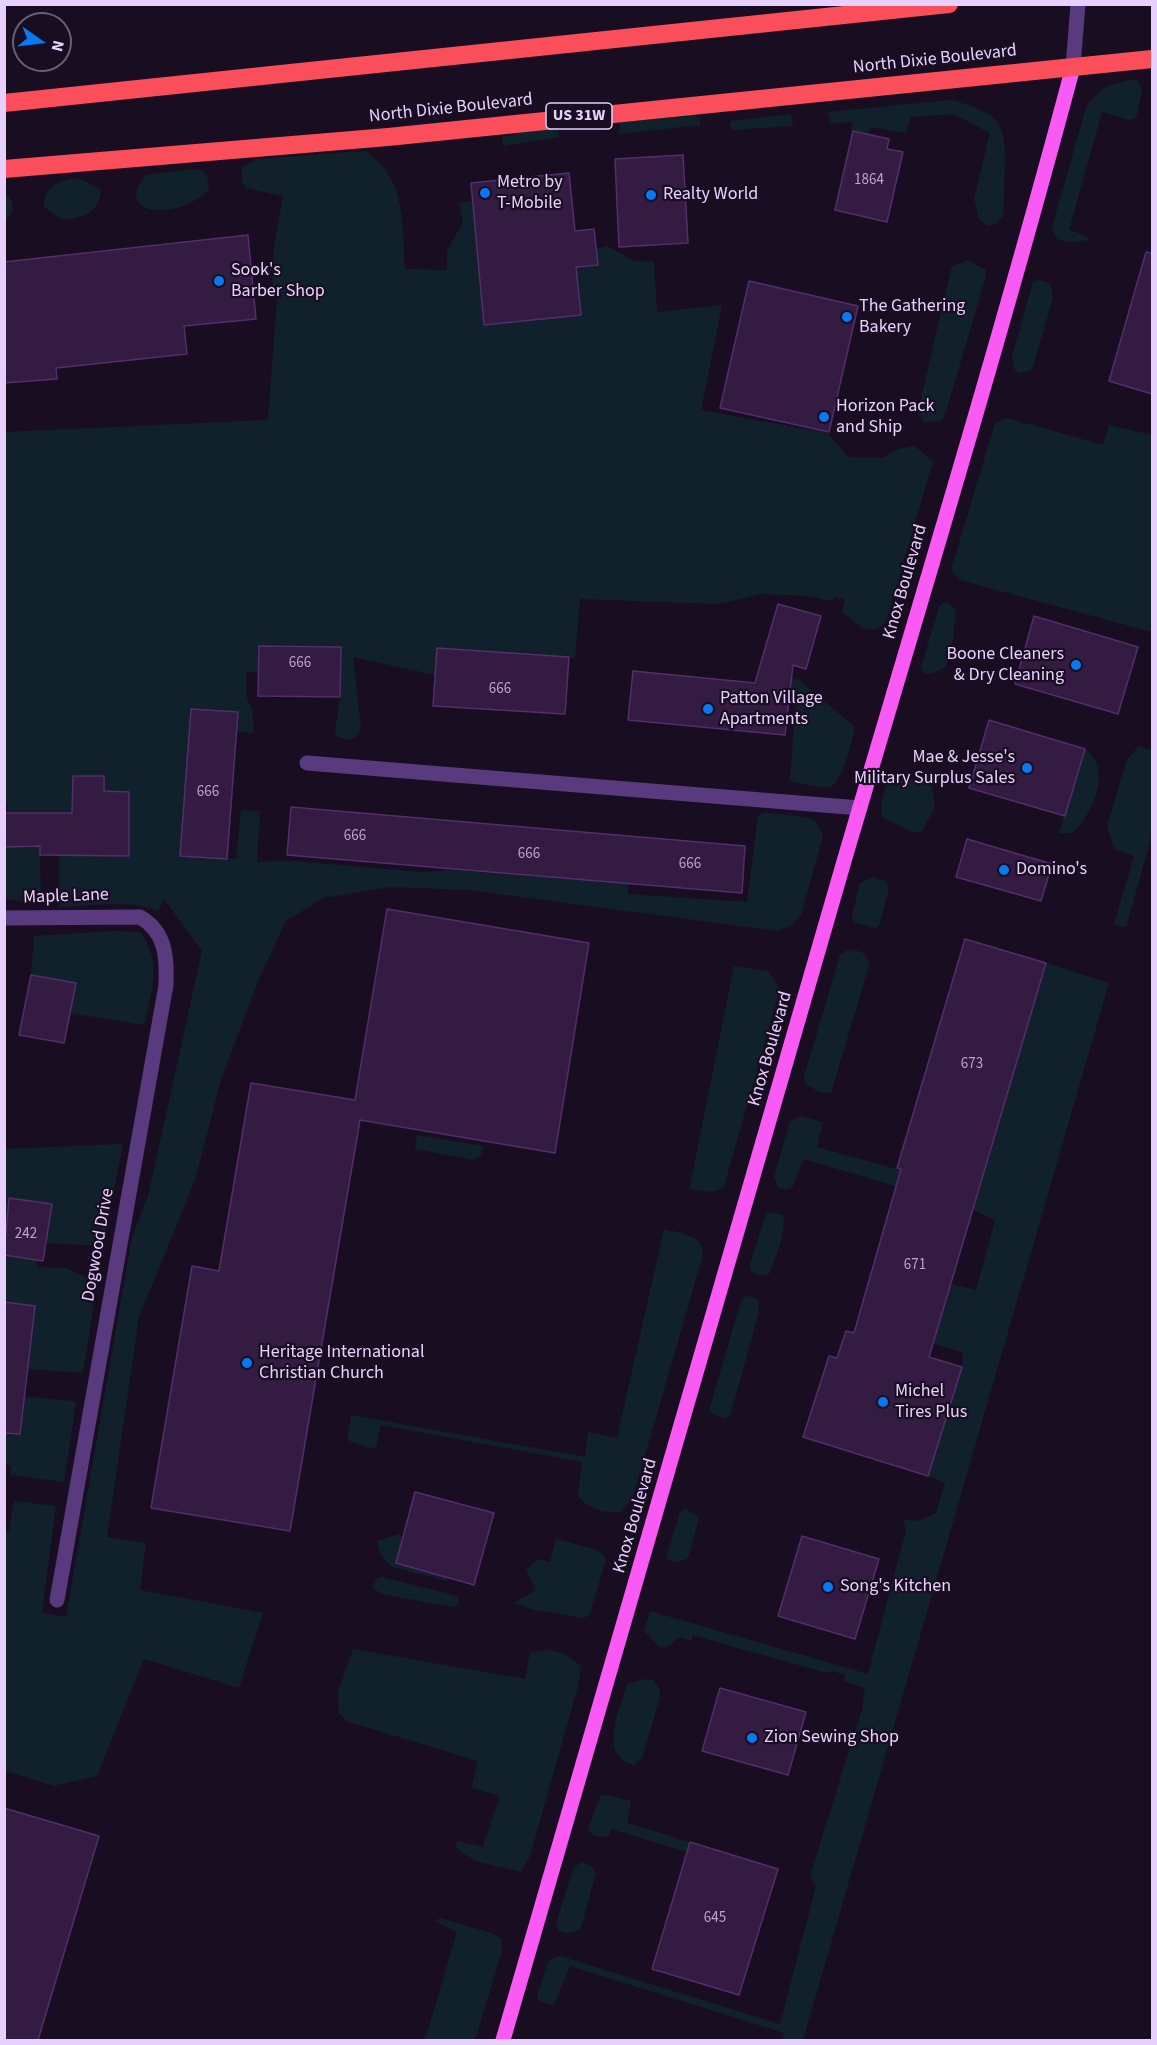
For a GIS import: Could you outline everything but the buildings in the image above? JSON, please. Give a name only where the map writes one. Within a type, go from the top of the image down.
[{"type":"highway","points":[[4,103],[949,4]]},
{"type":"highway","name":"North Dixie Boulevard","points":[[4,169],[388,137],[1152,59]]},
{"type":"main road","name":"Knox Boulevard","points":[[503,2040],[564,1839],[1036,205],[1073,67]]},
{"type":"street","points":[[1073,67],[1078,4]]},
{"type":"street","points":[[307,763],[860,808]]},
{"type":"street","name":"Maple Lane","points":[[4,918],[130,915]]},
{"type":"street","name":"Dogwood Drive","points":[[57,1600],[166,985],[167,960],[162,939],[152,924],[130,915]]},
{"type":"shaded area","points":[[1137,80],[1142,90],[1136,118],[1130,120],[1102,112],[1069,230],[1084,235],[1089,240],[1070,242],[1057,239],[1052,227],[1087,104],[1105,87]]},
{"type":"shaded area","points":[[951,100],[987,113],[1000,126],[1005,148],[1004,203],[1003,216],[996,224],[988,226],[979,220],[974,199],[990,133],[953,114],[911,117],[906,133],[871,127],[868,135],[851,131],[853,122],[831,123],[828,112]]},
{"type":"shaded area","points":[[791,114],[793,126],[731,130],[730,121]]},
{"type":"shaded area","points":[[692,115],[700,118],[700,125],[618,134],[621,122]]},
{"type":"shaded area","points":[[558,128],[559,137],[503,146],[502,137],[515,135],[524,129]]},
{"type":"shaded area","points":[[365,151],[379,162],[389,175],[395,189],[402,219],[405,269],[447,270],[447,250],[463,223],[459,203],[472,201],[485,325],[581,315],[576,267],[598,265],[596,249],[607,246],[636,262],[654,261],[657,312],[722,305],[701,410],[828,433],[848,457],[883,458],[898,449],[914,446],[933,461],[887,619],[875,630],[862,628],[842,612],[845,599],[835,597],[831,601],[806,596],[762,594],[717,604],[580,599],[575,658],[437,648],[435,675],[353,657],[361,729],[356,737],[349,740],[338,737],[335,732],[340,697],[341,647],[259,646],[258,672],[246,672],[247,700],[252,708],[254,733],[236,731],[238,712],[191,709],[180,856],[236,859],[241,810],[260,811],[257,862],[293,861],[420,872],[452,870],[607,882],[630,840],[628,894],[747,902],[758,816],[764,812],[810,818],[816,822],[823,836],[801,915],[789,927],[778,931],[469,890],[389,887],[323,898],[286,921],[258,981],[221,1080],[195,1180],[139,1317],[107,1537],[146,1543],[140,1590],[263,1613],[239,1688],[144,1659],[97,1776],[54,1786],[5,1771],[4,1531],[9,1531],[14,1501],[56,1506],[42,1612],[66,1617],[132,1237],[148,1196],[202,951],[164,899],[158,912],[150,908],[126,904],[59,907],[59,855],[129,855],[129,792],[104,791],[104,776],[73,776],[72,813],[40,855],[41,904],[5,899],[5,847],[8,846],[7,804],[4,804],[5,432],[268,420],[277,300],[272,277],[283,196],[246,188],[242,181],[242,167],[256,159]]},
{"type":"shaded area","points":[[192,169],[202,171],[207,176],[209,189],[197,199],[167,210],[154,210],[143,206],[137,199],[137,189],[146,175]]},
{"type":"shaded area","points":[[74,178],[101,190],[100,198],[89,213],[77,218],[62,220],[44,207],[46,195],[52,186]]},
{"type":"shaded area","points":[[5,191],[12,202],[13,211],[5,221]]},
{"type":"shaded area","points":[[968,260],[986,270],[985,279],[946,412],[941,421],[924,422],[919,415],[921,412],[919,407],[952,266]]},
{"type":"shaded area","points":[[1038,280],[1050,283],[1053,298],[1033,366],[1031,370],[1020,373],[1014,369],[1012,357],[1033,282]]},
{"type":"shaded area","points":[[1007,418],[1103,445],[1109,425],[1152,435],[1152,632],[960,580],[951,570],[995,423]]},
{"type":"shaded area","points":[[942,603],[949,603],[956,611],[953,639],[946,666],[932,674],[924,673],[921,667]]},
{"type":"shaded area","points":[[789,678],[799,680],[855,727],[843,770],[839,778],[829,787],[790,781],[796,699],[789,698]]},
{"type":"shaded area","points":[[1139,746],[1152,750],[1152,835],[1126,927],[1114,924],[1134,856],[1114,849],[1107,826],[1127,760]]},
{"type":"shaded area","points":[[1085,749],[1098,768],[1097,791],[1087,814],[1073,833],[1059,833]]},
{"type":"shaded area","points":[[895,773],[932,786],[935,807],[922,831],[914,833],[883,818],[884,794]]},
{"type":"shaded area","points":[[873,877],[886,881],[889,888],[880,924],[876,928],[854,922],[852,916],[860,883]]},
{"type":"shaded area","points":[[114,931],[140,932],[151,954],[152,989],[144,1025],[70,1013],[76,983],[31,975],[34,936]]},
{"type":"shaded area","points":[[849,949],[862,952],[870,962],[831,1093],[819,1092],[805,1083],[804,1077],[840,955]]},
{"type":"shaded area","points":[[1046,963],[1109,983],[803,2040],[782,2040],[784,2033],[570,1966],[554,2005],[540,2002],[537,1996],[549,1960],[560,1956],[780,2024],[816,1886],[810,1876],[862,1709],[865,1688],[844,1681],[845,1675],[832,1671],[827,1673],[692,1635],[692,1641],[679,1637],[669,1646],[660,1647],[644,1631],[650,1611],[868,1674],[906,1530],[903,1519],[918,1521],[936,1513],[945,1483],[928,1476],[962,1367],[963,1352],[933,1344],[951,1284],[976,1290],[995,1221],[972,1209],[804,1159],[792,1188],[786,1190],[778,1187],[774,1178],[790,1121],[799,1116],[823,1122],[817,1147],[979,1192]]},
{"type":"shaded area","points":[[734,966],[768,971],[780,989],[724,1186],[716,1191],[690,1189],[690,1185]]},
{"type":"shaded area","points":[[417,1135],[483,1146],[481,1155],[474,1160],[415,1149]]},
{"type":"shaded area","points":[[123,1144],[103,1246],[46,1243],[52,1204],[9,1198],[5,1227],[5,1149]]},
{"type":"shaded area","points":[[766,1214],[783,1215],[782,1235],[769,1274],[760,1276],[750,1270],[750,1264]]},
{"type":"shaded area","points":[[664,1229],[683,1233],[695,1239],[702,1248],[703,1255],[632,1500],[620,1512],[597,1509],[578,1496],[582,1462],[381,1425],[376,1447],[369,1448],[347,1440],[351,1415],[585,1457],[588,1432],[617,1438]]},
{"type":"shaded area","points":[[4,1255],[37,1260],[37,1267],[66,1268],[97,1283],[83,1373],[27,1369],[35,1306],[5,1302]]},
{"type":"shaded area","points":[[751,1296],[758,1300],[759,1312],[730,1416],[724,1419],[710,1412],[710,1407],[740,1304],[744,1297]]},
{"type":"shaded area","points":[[4,1394],[76,1402],[64,1482],[10,1475],[11,1466],[5,1464]]},
{"type":"shaded area","points":[[685,1508],[699,1518],[688,1558],[674,1562],[666,1558],[680,1512]]},
{"type":"shaded area","points":[[399,1534],[402,1540],[396,1563],[447,1577],[447,1581],[392,1567],[380,1554],[377,1541]]},
{"type":"shaded area","points":[[556,1539],[598,1550],[606,1559],[590,1614],[584,1618],[531,1609],[514,1603],[536,1590],[526,1570],[538,1559],[550,1562]]},
{"type":"shaded area","points":[[382,1577],[458,1596],[459,1603],[452,1607],[382,1594],[373,1588],[376,1579]]},
{"type":"shaded area","points":[[353,1649],[525,1679],[530,1653],[537,1651],[551,1650],[564,1654],[581,1667],[578,1686],[530,1856],[521,1872],[475,1861],[456,1848],[457,1841],[483,1847],[500,1796],[471,1788],[478,1761],[346,1721],[339,1713],[338,1692]]},
{"type":"shaded area","points":[[645,1679],[653,1680],[659,1688],[660,1698],[642,1758],[634,1765],[623,1760],[616,1752],[614,1730],[627,1684]]},
{"type":"shaded area","points":[[607,1795],[631,1801],[627,1823],[690,1842],[687,1852],[611,1829],[608,1837],[595,1836],[588,1830],[600,1796]]},
{"type":"shaded area","points":[[582,1862],[592,1867],[596,1873],[581,1928],[565,1933],[559,1931],[556,1924],[573,1868]]},
{"type":"shaded area","points":[[440,1918],[492,1933],[501,1939],[502,1951],[475,2040],[425,2040],[457,1932],[435,1921]]},
{"type":"place","name":"Metro by T-Mobile","points":[[485,193]]},
{"type":"place","name":"Realty World","points":[[651,195]]},
{"type":"place","name":"Sook's Barber Shop","points":[[219,281]]},
{"type":"place","name":"The Gathering Bakery","points":[[847,317]]},
{"type":"place","name":"Horizon Pack and Ship","points":[[824,417]]},
{"type":"place","name":"Boone Cleaners & Dry Cleaning","points":[[1076,665]]},
{"type":"place","name":"Patton Village Apartments","points":[[708,709]]},
{"type":"place","name":"Mae & Jesse's Military Surplus Sales","points":[[1027,768]]},
{"type":"place","name":"Domino's","points":[[1004,870]]},
{"type":"place","name":"Heritage International Christian Church","points":[[247,1363]]},
{"type":"place","name":"Michel Tires Plus","points":[[883,1402]]},
{"type":"place","name":"Song's Kitchen","points":[[828,1587]]},
{"type":"place","name":"Zion Sewing Shop","points":[[752,1738]]}]
